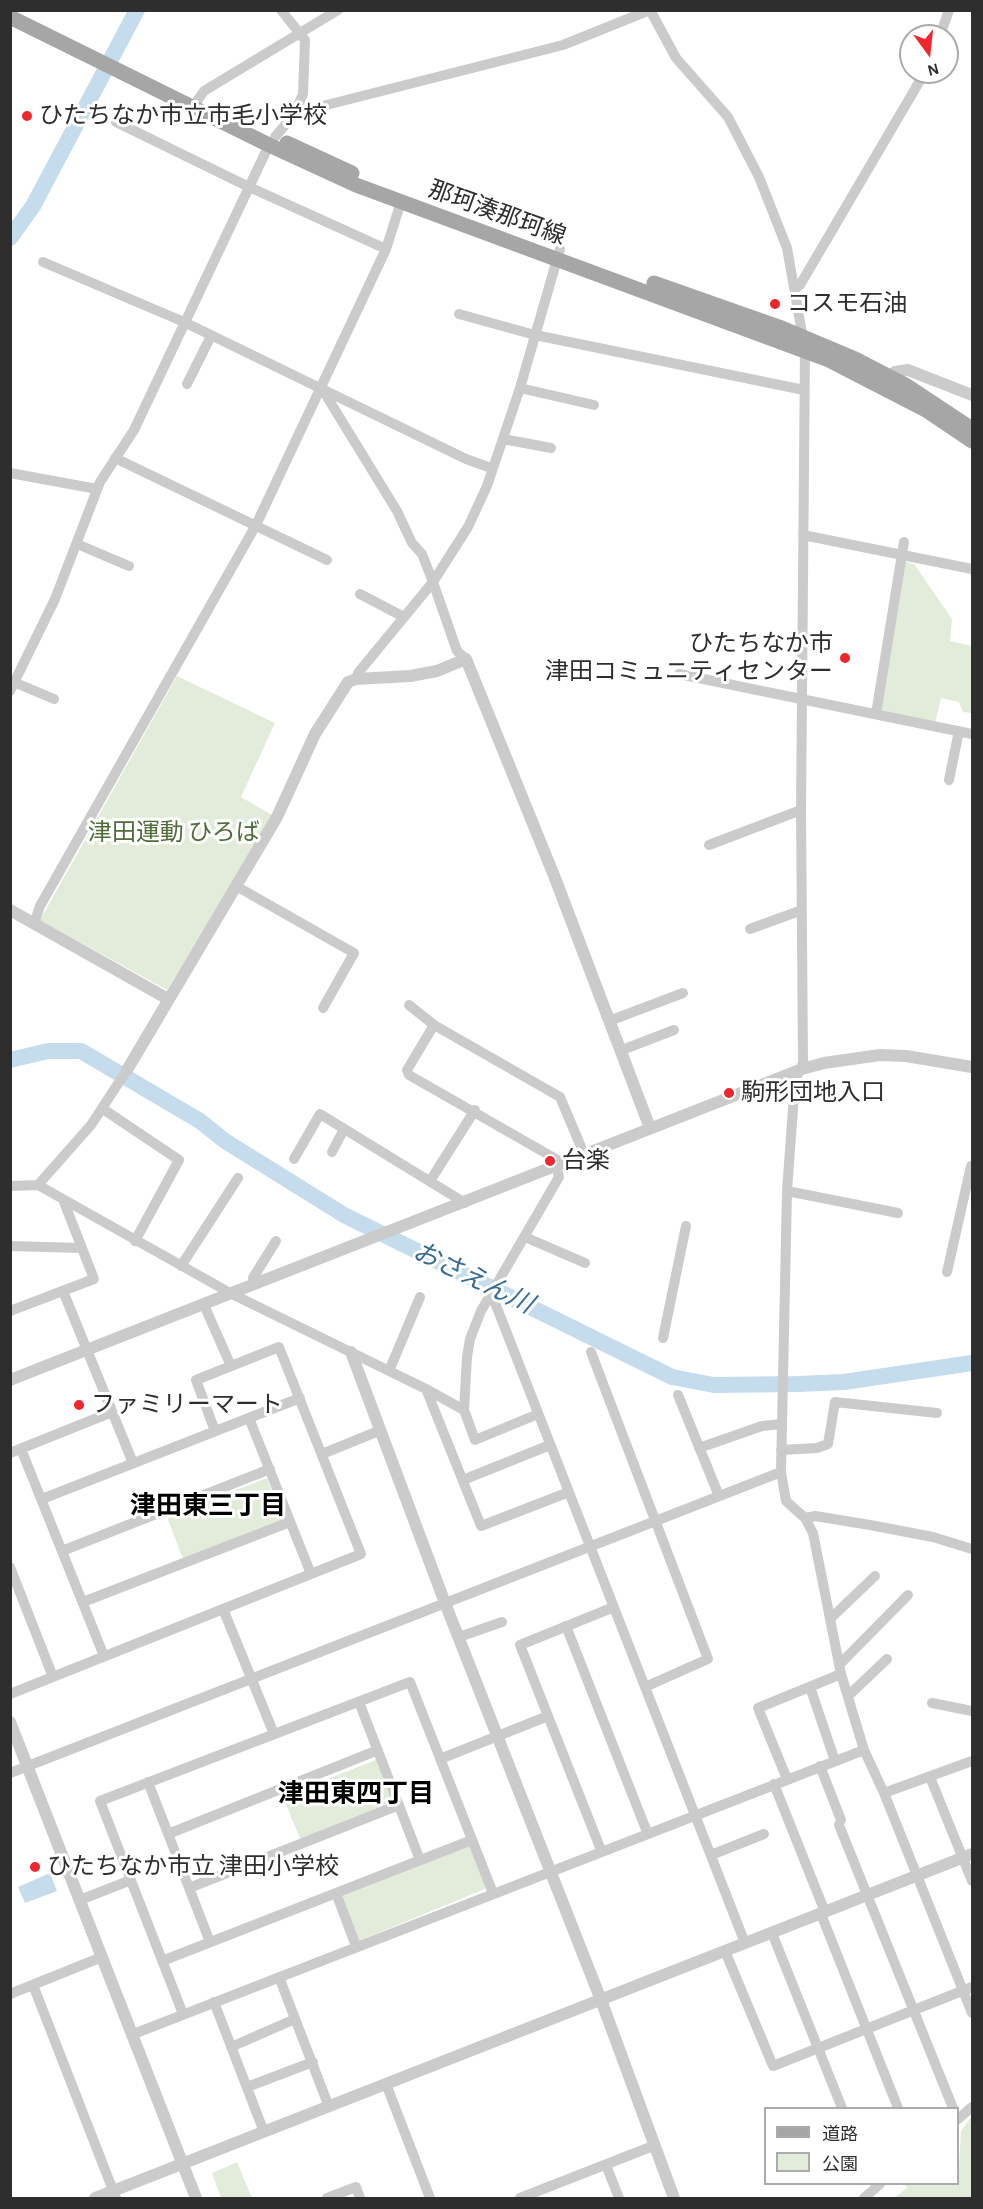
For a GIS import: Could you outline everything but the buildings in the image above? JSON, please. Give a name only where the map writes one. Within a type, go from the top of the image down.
[{"type":"main road","name":"那珂湊那珂線","points":[[21,10],[96,53],[356,185],[558,254]]},
{"type":"main road","name":"那珂湊那珂線","points":[[10,17],[96,53]]},
{"type":"main road","name":"那珂湊那珂線","points":[[272,141],[558,254],[890,377],[930,400],[972,429]]},
{"type":"main road","name":"那珂湊那珂線","points":[[804,344],[926,410],[972,441]]},
{"type":"street","points":[[54,699],[13,687],[55,599],[97,489],[134,430],[247,186],[272,141],[295,113],[303,94],[305,40],[281,10]]},
{"type":"street","points":[[195,103],[204,91],[338,10]]},
{"type":"street","points":[[295,113],[563,45],[650,10],[676,58],[728,117],[742,140],[787,248],[804,344],[802,1069],[795,1081],[787,1191],[782,1321],[784,1379],[781,1472],[786,1501],[805,1518],[813,1533],[840,1669],[864,1750],[885,1793],[918,1876],[968,1989],[972,2013]]},
{"type":"street","points":[[795,288],[805,276],[918,84]]},
{"type":"street","points":[[116,122],[247,186],[386,249]]},
{"type":"street","points":[[34,924],[40,906],[256,525],[322,390],[386,249],[401,202]]},
{"type":"street","points":[[356,679],[358,673],[433,582],[468,527],[487,486],[491,468],[520,388],[558,254]]},
{"type":"street","points":[[44,262],[184,322],[466,459],[491,468]]},
{"type":"street","points":[[459,314],[535,334],[804,390]]},
{"type":"street","points":[[188,384],[211,336]]},
{"type":"street","points":[[890,377],[895,372],[908,370],[972,395]]},
{"type":"street","points":[[930,400],[937,381]]},
{"type":"street","points":[[520,388],[594,405]]},
{"type":"street","points":[[322,390],[397,511],[412,543],[422,554],[457,651],[466,659],[622,1050],[650,1128]]},
{"type":"street","points":[[503,439],[551,448]]},
{"type":"street","points":[[115,458],[327,560]]},
{"type":"street","points":[[10,473],[97,489]]},
{"type":"street","points":[[803,535],[972,569]]},
{"type":"street","points":[[876,714],[904,542]]},
{"type":"street","points":[[77,544],[129,566]]},
{"type":"street","points":[[360,594],[404,617]]},
{"type":"street","points":[[38,1185],[103,1109],[119,1084],[277,817],[323,719],[348,682],[356,679],[410,676],[436,670],[466,659]]},
{"type":"street","points":[[679,674],[972,734]]},
{"type":"street","points":[[949,780],[959,731]]},
{"type":"street","points":[[709,846],[801,810]]},
{"type":"street","points":[[237,886],[354,953],[323,1008]]},
{"type":"street","points":[[10,910],[168,999]]},
{"type":"street","points":[[750,929],[802,910]]},
{"type":"street","points":[[609,1021],[683,993]]},
{"type":"street","points":[[409,1005],[434,1024],[560,1097],[584,1154]]},
{"type":"street","points":[[434,1024],[407,1070],[409,1075],[475,1110],[560,1164]]},
{"type":"street","points":[[622,1050],[674,1030]]},
{"type":"street","points":[[10,1380],[802,1069],[847,1059],[880,1055],[906,1056],[972,1067]]},
{"type":"street","points":[[103,1109],[179,1160],[135,1241]]},
{"type":"street","points":[[430,1181],[475,1110]]},
{"type":"street","points":[[294,1159],[320,1114],[465,1203]]},
{"type":"street","points":[[332,1152],[344,1129]]},
{"type":"street","points":[[538,1414],[475,1440],[464,1410],[471,1339],[481,1311],[559,1177],[560,1164]]},
{"type":"street","points":[[947,1272],[971,1166]]},
{"type":"street","points":[[181,1266],[238,1178]]},
{"type":"street","points":[[10,1186],[38,1185],[64,1202],[232,1294],[464,1410]]},
{"type":"street","points":[[787,1191],[898,1213]]},
{"type":"street","points":[[10,1311],[94,1279],[64,1202]]},
{"type":"street","points":[[663,1338],[686,1226]]},
{"type":"street","points":[[525,1237],[585,1263]]},
{"type":"street","points":[[254,1284],[253,1278],[276,1241]]},
{"type":"street","points":[[10,1246],[82,1248]]},
{"type":"street","points":[[63,1291],[133,1463]]},
{"type":"street","points":[[492,1295],[745,1943]]},
{"type":"street","points":[[389,1371],[420,1297]]},
{"type":"street","points":[[204,1305],[231,1366]]},
{"type":"street","points":[[10,1694],[361,1554],[279,1347],[196,1380],[215,1431]]},
{"type":"street","points":[[591,1352],[708,1659],[645,1687]]},
{"type":"street","points":[[351,1353],[445,1603],[601,2000],[674,2199]]},
{"type":"street","points":[[426,1389],[481,1526],[569,1492]]},
{"type":"street","points":[[678,1395],[719,1497]]},
{"type":"street","points":[[42,1499],[300,1398]]},
{"type":"street","points":[[781,1450],[816,1448],[828,1444],[836,1402],[937,1413]]},
{"type":"street","points":[[104,1656],[42,1499],[16,1451],[112,1412]]},
{"type":"street","points":[[249,1418],[311,1574]]},
{"type":"street","points":[[699,1448],[762,1426],[782,1424]]},
{"type":"street","points":[[322,1454],[381,1430]]},
{"type":"street","points":[[463,1480],[550,1445]]},
{"type":"street","points":[[62,1551],[270,1469]]},
{"type":"street","points":[[10,1773],[781,1472]]},
{"type":"street","points":[[805,1518],[815,1516],[870,1525],[933,1537],[972,1549]]},
{"type":"street","points":[[83,1602],[290,1522]]},
{"type":"street","points":[[11,1572],[53,1677]]},
{"type":"street","points":[[830,1618],[875,1576]]},
{"type":"street","points":[[787,1779],[758,1708],[810,1687],[840,1669],[908,1595]]},
{"type":"street","points":[[601,1850],[520,1646],[614,1607]]},
{"type":"street","points":[[223,1609],[274,1734]]},
{"type":"street","points":[[459,1637],[502,1622]]},
{"type":"street","points":[[566,1626],[647,1832]]},
{"type":"street","points":[[848,1696],[887,1659]]},
{"type":"street","points":[[183,2014],[100,1801],[148,1782],[410,1682],[493,1893]]},
{"type":"street","points":[[810,1687],[835,1761]]},
{"type":"street","points":[[359,1702],[420,1860]]},
{"type":"street","points":[[932,1703],[972,1711]]},
{"type":"street","points":[[440,1759],[548,1716]]},
{"type":"street","points":[[10,1722],[196,2199]]},
{"type":"street","points":[[168,1834],[378,1750]]},
{"type":"street","points":[[131,2035],[647,1832],[864,1750]]},
{"type":"street","points":[[885,1793],[972,1761]]},
{"type":"street","points":[[820,1766],[865,1896],[952,2107]]},
{"type":"street","points":[[930,1778],[968,1856],[972,1881]]},
{"type":"street","points":[[148,1782],[210,1942]]},
{"type":"street","points":[[774,1784],[897,2107]]},
{"type":"street","points":[[189,1888],[399,1805]]},
{"type":"street","points":[[711,1855],[764,1834]]},
{"type":"street","points":[[162,1961],[472,1839]]},
{"type":"street","points":[[95,2199],[114,2195],[183,2164],[968,1856]]},
{"type":"street","points":[[80,1900],[131,1881]]},
{"type":"street","points":[[336,1893],[356,1946]]},
{"type":"street","points":[[772,1933],[841,2107]]},
{"type":"street","points":[[725,1951],[773,2066],[968,1989]]},
{"type":"street","points":[[10,1994],[102,1957]]},
{"type":"street","points":[[279,1977],[329,2107]]},
{"type":"street","points":[[33,1985],[114,2195]]},
{"type":"street","points":[[213,2002],[264,2132]]},
{"type":"street","points":[[231,2047],[295,2019]]},
{"type":"street","points":[[248,2087],[313,2062]]},
{"type":"street","points":[[386,2084],[430,2199]]},
{"type":"street","points":[[959,2117],[972,2107]]},
{"type":"street","points":[[520,2199],[653,2146]]},
{"type":"street","points":[[606,2165],[619,2199]]},
{"type":"street","points":[[864,2199],[875,2185]]},
{"type":"street","points":[[327,2199],[356,2187],[360,2199]]},
{"type":"green space","points":[[903,561],[914,564],[952,619],[950,641],[972,646],[972,713],[963,712],[959,702],[941,698],[935,723],[879,714]]},
{"type":"green space","name":"津田運動 ひろば","points":[[177,676],[275,723],[241,797],[272,815],[167,990],[40,920]]},
{"type":"green space","points":[[267,1478],[283,1521],[183,1559],[167,1517]]},
{"type":"green space","points":[[378,1759],[396,1803],[301,1841],[283,1797]]},
{"type":"green space","points":[[472,1845],[487,1888],[359,1941],[341,1897]]},
{"type":"green space","points":[[972,2116],[972,2198],[893,2198],[907,2188],[906,2185],[959,2185],[961,2131]]},
{"type":"green space","points":[[237,2162],[252,2198],[221,2198],[212,2173]]},
{"type":"water","points":[[50,1873],[57,1891],[25,1903],[18,1887]]},
{"type":"waterway","points":[[10,238],[33,206],[137,10]]},
{"type":"waterway","name":"おさえん川","points":[[10,1060],[48,1051],[81,1051],[200,1121],[225,1141],[344,1215],[672,1377],[714,1385],[844,1382],[972,1363]]},
{"type":"place","name":"ひたちなか市立市毛小学校","points":[[27,116]]},
{"type":"place","name":"コスモ石油","points":[[775,304]]},
{"type":"place","name":"ひたちなか市 津田コミュニティセンター","points":[[845,658]]},
{"type":"place","name":"駒形団地入口","points":[[729,1093]]},
{"type":"place","name":"台楽","points":[[550,1161]]},
{"type":"place","name":"ファミリーマート","points":[[79,1405]]},
{"type":"place","name":"ひたちなか市立 津田小学校","points":[[35,1867]]},
{"type":"district","name":"津田東三丁目","points":[[208,1506]]},
{"type":"district","name":"津田東四丁目","points":[[356,1794]]}]
